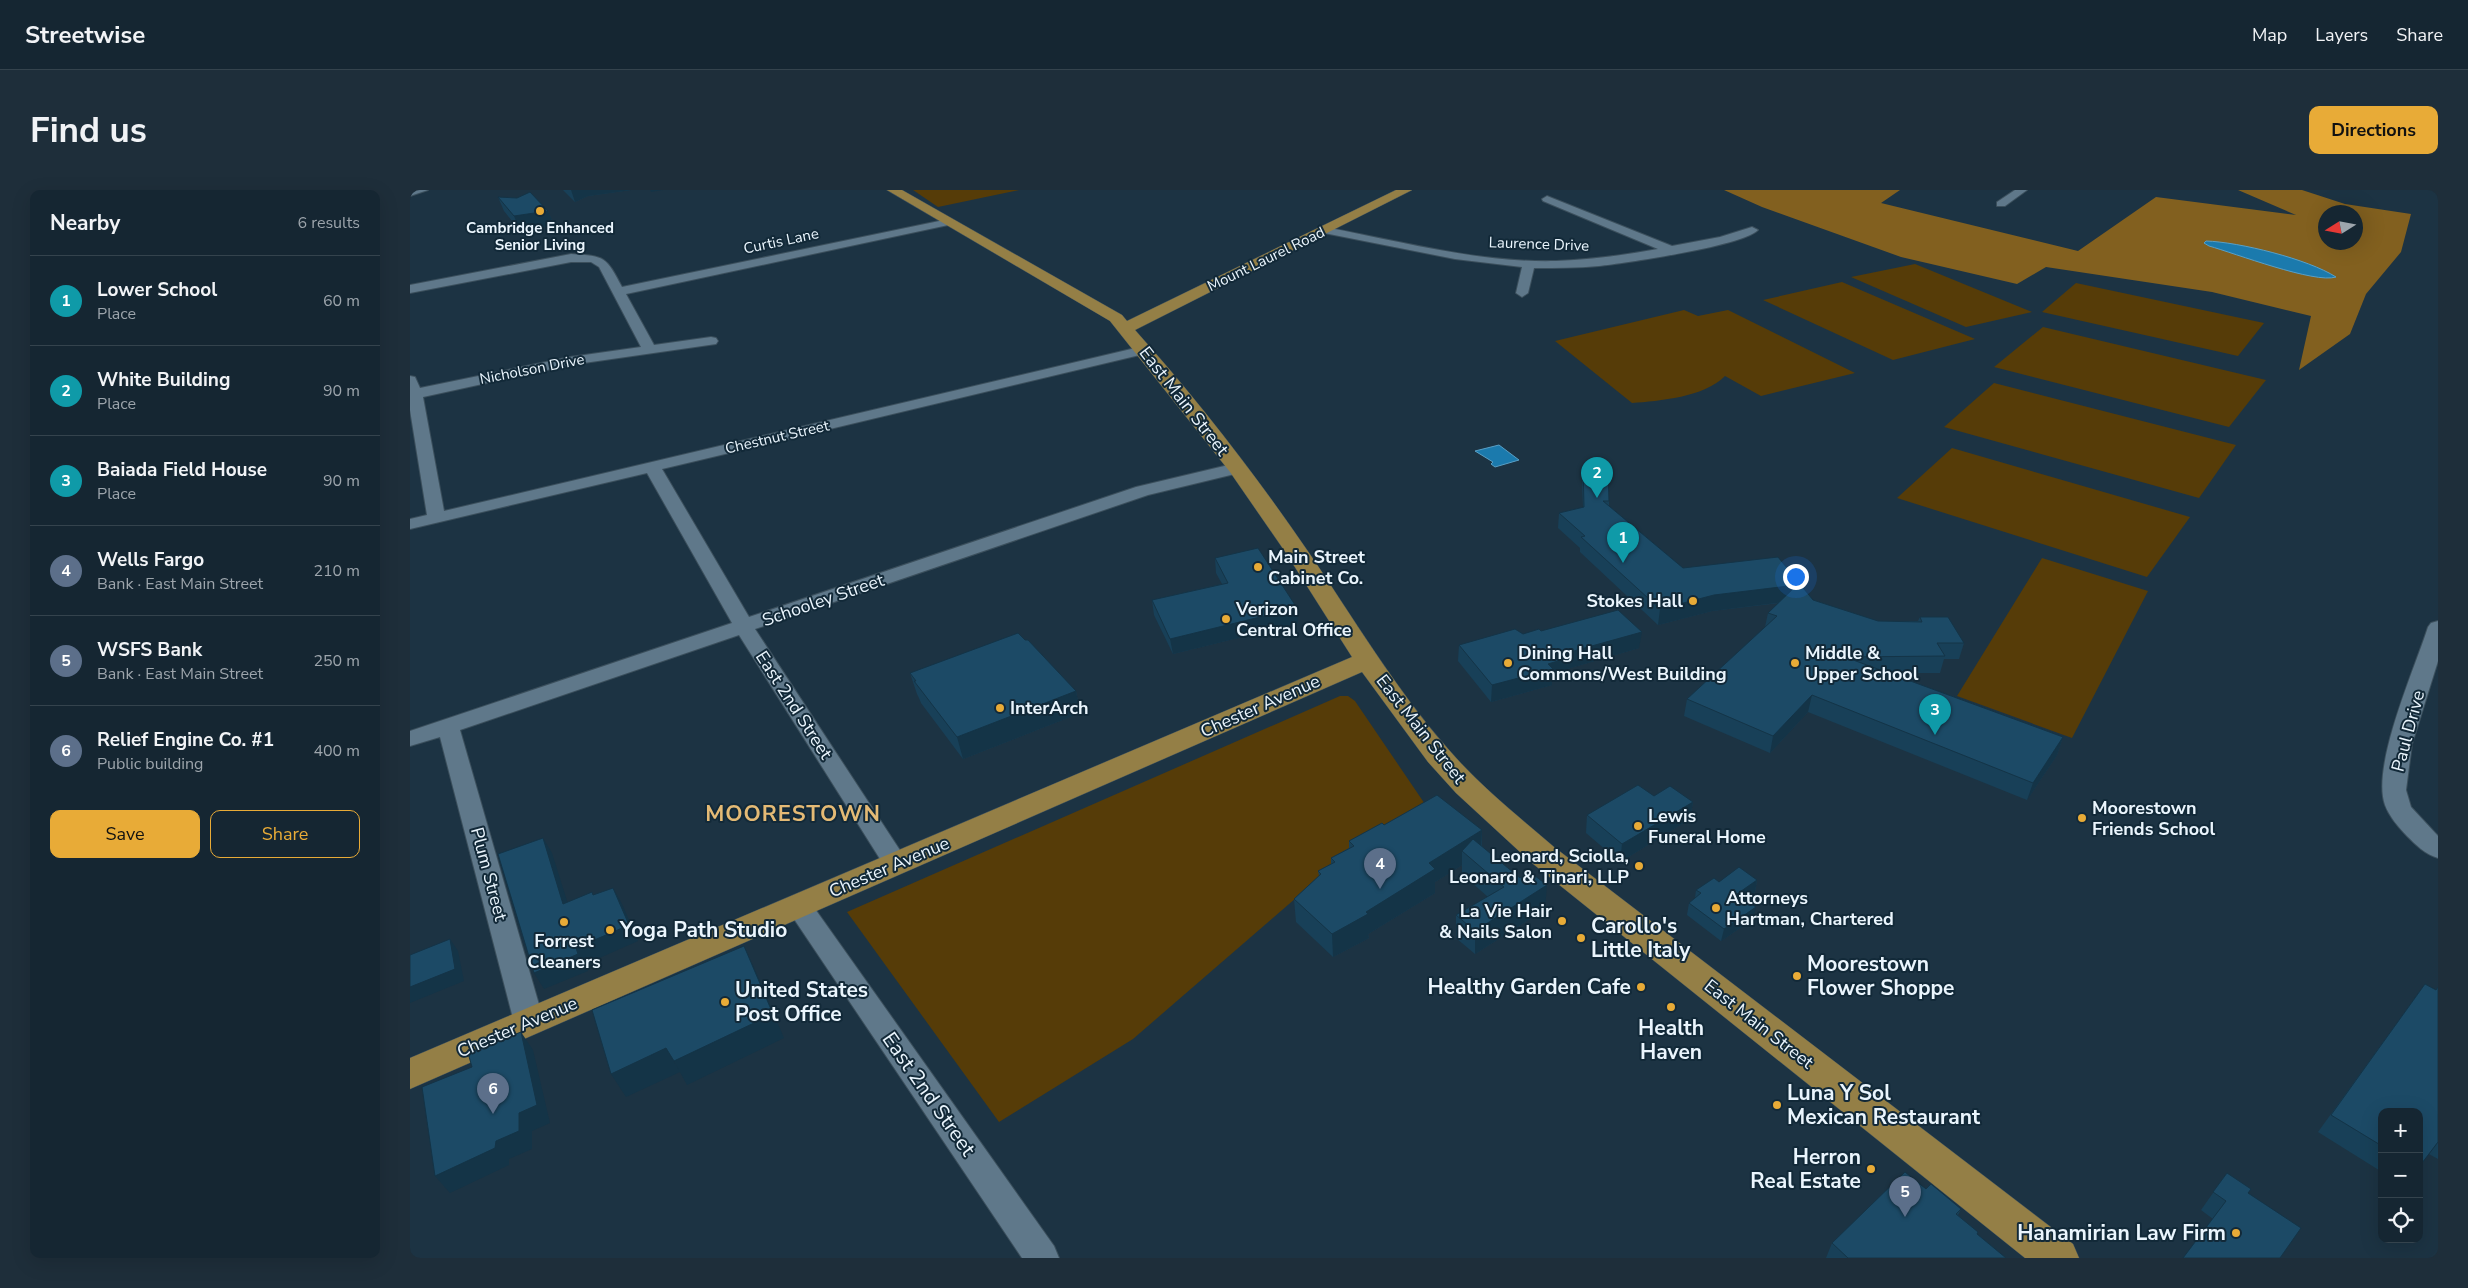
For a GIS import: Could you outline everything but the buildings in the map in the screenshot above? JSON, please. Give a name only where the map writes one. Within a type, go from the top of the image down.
[{"type":"main road","name":"East Main Street","points":[[893,190],[1096,306],[1114,317],[1126,328],[1237,468],[1297,552],[1367,660],[1443,761],[1508,826],[2058,1258]]},
{"type":"main road","name":"Mount Laurel Road","points":[[1126,328],[1406,190]]},
{"type":"main road","name":"Chester Avenue","points":[[410,1074],[1367,660]]},
{"type":"street","points":[[410,193],[423,190]]},
{"type":"street","points":[[2001,204],[2022,190]]},
{"type":"street","points":[[1547,199],[1671,250]]},
{"type":"street","name":"Curtis Lane","points":[[619,292],[949,222]]},
{"type":"street","name":"Laurence Drive","points":[[1324,230],[1470,257],[1529,263],[1588,263],[1671,250],[1734,237],[1752,230]]},
{"type":"street","points":[[410,289],[458,278],[580,258],[594,258],[602,263],[650,350]]},
{"type":"street","points":[[1522,293],[1529,263]]},
{"type":"street","name":"Nicholson Drive","points":[[413,387],[711,342]]},
{"type":"street","name":"Chestnut Street","points":[[410,524],[1144,350]]},
{"type":"street","points":[[413,387],[436,518]]},
{"type":"street","name":"East 2nd Street","points":[[652,466],[744,626],[896,864]]},
{"type":"street","name":"Schooley Street","points":[[410,739],[1142,491],[1237,468]]},
{"type":"street","name":"Paul Drive","points":[[2438,627],[2396,763],[2393,789],[2396,804],[2416,830],[2438,849]]},
{"type":"street","name":"Plum Street","points":[[448,726],[529,1022]]},
{"type":"street","name":"East 2nd Street","points":[[799,906],[1042,1258]]},
{"type":"shaded area","points":[[913,190],[1019,190],[938,207]]},
{"type":"shaded area","points":[[1724,190],[1900,190],[1881,203],[2078,251],[2156,197],[2296,215],[2238,190],[2302,190],[2352,205],[2318,205],[2318,250],[2363,250],[2363,207],[2411,214],[2401,252],[2366,294],[2350,334],[2299,370],[2311,316],[2212,292],[2046,267],[2017,284],[1901,257],[1762,207]]},
{"type":"shaded area","points":[[1915,264],[2032,312],[1966,327],[1851,277]]},
{"type":"shaded area","points":[[1842,282],[1975,339],[1893,360],[1763,300]]},
{"type":"shaded area","points":[[2076,283],[2264,323],[2238,356],[2042,312]]},
{"type":"shaded area","points":[[1684,310],[1698,316],[1728,310],[1855,373],[1761,396],[1725,376],[1706,389],[1681,397],[1632,403],[1555,341]]},
{"type":"shaded area","points":[[2043,327],[2266,380],[2229,427],[1994,367]]},
{"type":"shaded area","points":[[1994,383],[2236,445],[2199,498],[1944,427]]},
{"type":"shaded area","points":[[1952,448],[2190,517],[2147,577],[1897,498]]},
{"type":"shaded area","points":[[2042,558],[2148,591],[2072,738],[1957,696]]},
{"type":"shaded area","points":[[1340,696],[1348,696],[1355,701],[1429,810],[1319,878],[1133,1039],[999,1122],[847,912]]},
{"type":"water","points":[[2206,241],[2254,248],[2273,253],[2309,264],[2336,277],[2311,276],[2274,267],[2209,246],[2204,243]]},
{"type":"water","points":[[1499,445],[1519,460],[1495,467],[1491,464],[1493,462],[1475,451]]},
{"type":"place","name":"Cambridge Enhanced Senior Living","points":[[540,211]]},
{"type":"place","name":"White Building","points":[[1597,498]]},
{"type":"place","name":"Lower School","points":[[1623,563]]},
{"type":"place","name":"Main Street Cabinet Co.","points":[[1258,567]]},
{"type":"place","name":"Stokes Hall","points":[[1693,601]]},
{"type":"place","name":"Verizon Central Office","points":[[1226,619]]},
{"type":"place","name":"Dining Hall Commons/West Building","points":[[1508,663]]},
{"type":"place","name":"Middle & Upper School","points":[[1795,663]]},
{"type":"place","name":"InterArch","points":[[1000,708]]},
{"type":"place","name":"Baiada Field House","points":[[1935,735]]},
{"type":"place","name":"Moorestown Friends School","points":[[2082,818]]},
{"type":"place","name":"Lewis Funeral Home","points":[[1638,826]]},
{"type":"place","name":"Leonard, Sciolla, Leonard & Tinari, LLP","points":[[1639,866]]},
{"type":"place","name":"Wells Fargo","points":[[1380,889]]},
{"type":"place","name":"Attorneys Hartman, Chartered","points":[[1716,908]]},
{"type":"place","name":"La Vie Hair & Nails Salon","points":[[1562,921]]},
{"type":"place","name":"Forrest Cleaners","points":[[564,922]]},
{"type":"place","name":"Yoga Path Studio","points":[[610,930]]},
{"type":"place","name":"Carollo's Little Italy","points":[[1581,938]]},
{"type":"place","name":"Moorestown Flower Shoppe","points":[[1797,976]]},
{"type":"place","name":"Healthy Garden Cafe","points":[[1641,987]]},
{"type":"place","name":"United States Post Office","points":[[725,1002]]},
{"type":"place","name":"Health Haven","points":[[1671,1007]]},
{"type":"place","name":"Luna Y Sol Mexican Restaurant","points":[[1777,1105]]},
{"type":"place","name":"Relief Engine Co. #1","points":[[493,1114]]},
{"type":"place","name":"Herron Real Estate","points":[[1871,1169]]},
{"type":"place","name":"WSFS Bank","points":[[1905,1217]]},
{"type":"place","name":"Hanamirian Law Firm","points":[[2236,1233]]},
{"type":"district","name":"MOORESTOWN","points":[[793,814]]}]
